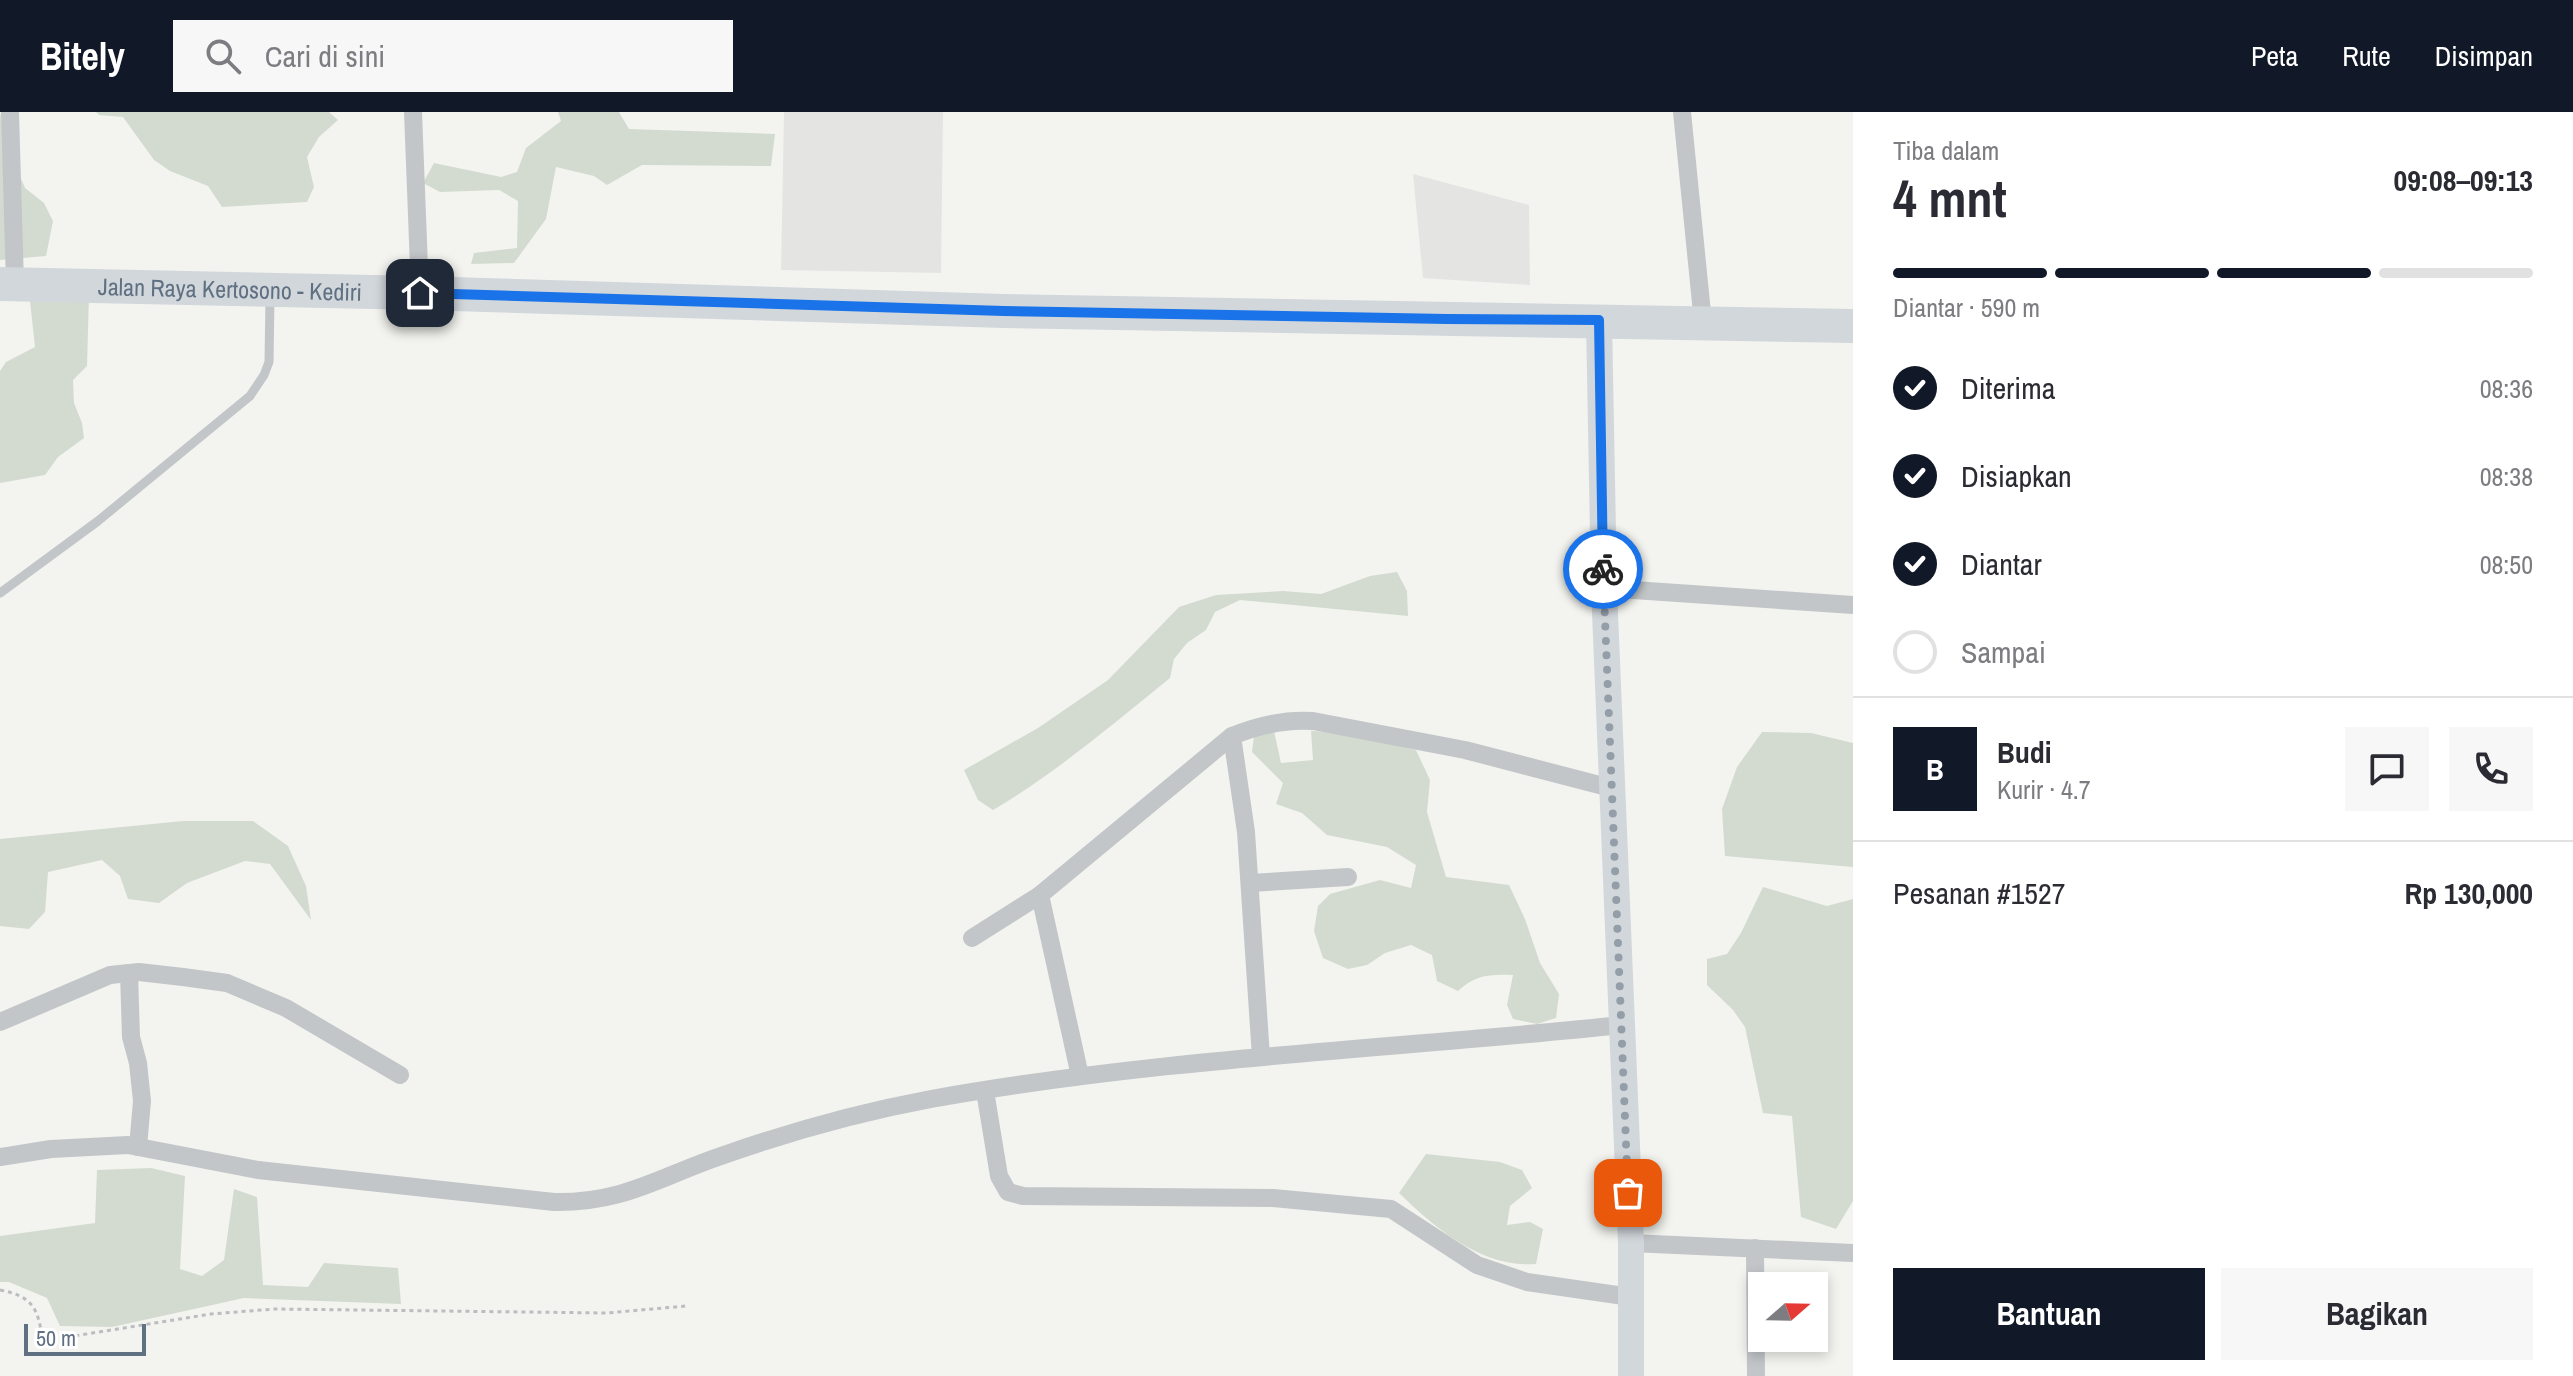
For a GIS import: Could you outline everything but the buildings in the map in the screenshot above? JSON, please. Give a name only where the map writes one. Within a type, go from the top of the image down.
[{"type":"highway","name":"Jalan Raya Kertosono - Kediri","points":[[7,284],[925,309],[1853,326]]},
{"type":"street","points":[[7,284],[10,112]]},
{"type":"street","points":[[413,112],[420,293]]},
{"type":"street","points":[[1682,112],[1703,323]]},
{"type":"street","points":[[1599,320],[1604,588],[1631,1243],[1631,1376]]},
{"type":"street","points":[[1604,588],[1853,605]]},
{"type":"street","points":[[972,938],[1040,895],[1232,736],[1262,724],[1313,721],[1465,750],[1611,788]]},
{"type":"street","points":[[1232,736],[1246,832],[1261,1057]]},
{"type":"street","points":[[1250,883],[1348,877]]},
{"type":"street","points":[[1040,895],[1080,1076]]},
{"type":"street","points":[[0,1022],[110,975],[139,972],[227,983],[286,1008],[400,1075]]},
{"type":"street","points":[[129,973],[131,1037],[138,1063],[142,1101],[138,1147]]},
{"type":"street","points":[[0,1157],[51,1149],[138,1147],[258,1170],[540,1200],[587,1202],[618,1196],[721,1156],[819,1125],[929,1099],[1080,1076],[1371,1046],[1494,1039],[1622,1025]]},
{"type":"street","points":[[985,1091],[999,1176],[1008,1192],[1023,1196],[1273,1198],[1391,1209],[1477,1265],[1527,1282],[1631,1297]]},
{"type":"street","points":[[1631,1243],[1853,1253]]},
{"type":"street","points":[[1755,1248],[1756,1376]]},
{"type":"lane","points":[[0,593],[98,521],[250,396],[269,362],[270,291]]},
{"type":"path","points":[[0,1290],[27,1299],[39,1314],[42,1337],[49,1340],[211,1314],[275,1309],[607,1313],[686,1306]]},
{"type":"shaded area","points":[[0,112],[7,146],[25,188],[44,203],[53,221],[46,256],[0,260]]},
{"type":"shaded area","points":[[96,112],[329,112],[338,120],[319,137],[307,157],[314,187],[307,202],[222,207],[208,186],[170,171],[154,160],[123,117],[99,115]]},
{"type":"shaded area","points":[[558,112],[619,112],[629,129],[775,134],[771,166],[642,165],[607,185],[594,176],[556,167],[546,219],[514,263],[471,264],[474,253],[517,248],[518,201],[499,190],[440,192],[423,183],[434,163],[501,177],[517,172],[526,148],[561,121]]},
{"type":"shaded area","points":[[784,112],[943,112],[941,273],[781,270]]},
{"type":"shaded area","points":[[1413,174],[1529,205],[1530,285],[1423,278]]},
{"type":"shaded area","points":[[89,295],[87,366],[73,380],[74,403],[84,438],[58,457],[45,475],[0,483],[0,371],[6,362],[35,347],[30,301]]},
{"type":"shaded area","points":[[1397,572],[1407,591],[1408,616],[1240,600],[1215,612],[1206,630],[1187,643],[1174,659],[1170,678],[1106,730],[993,810],[978,800],[964,770],[1038,728],[1108,680],[1179,607],[1216,595],[1283,591],[1321,594],[1370,576]]},
{"type":"shaded area","points":[[1274,731],[1281,763],[1313,760],[1311,731],[1347,733],[1416,750],[1430,780],[1427,812],[1446,877],[1509,885],[1540,963],[1559,994],[1556,1018],[1537,1024],[1513,1019],[1507,1005],[1513,975],[1483,977],[1458,991],[1437,981],[1432,955],[1411,945],[1385,953],[1367,965],[1348,969],[1323,958],[1314,931],[1318,906],[1330,894],[1380,880],[1411,888],[1416,865],[1387,847],[1327,835],[1302,813],[1276,804],[1283,783],[1252,752],[1254,736]]},
{"type":"shaded area","points":[[1762,732],[1811,733],[1853,743],[1853,867],[1725,856],[1722,809],[1737,767]]},
{"type":"shaded area","points":[[183,821],[253,821],[288,846],[306,886],[311,920],[270,864],[245,861],[187,883],[159,903],[128,899],[120,876],[102,860],[48,872],[45,912],[29,929],[0,926],[0,839]]},
{"type":"shaded area","points":[[1763,887],[1827,906],[1853,899],[1853,1201],[1836,1229],[1801,1217],[1792,1116],[1763,1113],[1745,1027],[1733,1010],[1707,985],[1707,959],[1727,954]]},
{"type":"shaded area","points":[[1426,1154],[1500,1162],[1522,1170],[1532,1188],[1510,1206],[1507,1225],[1530,1222],[1543,1229],[1536,1264],[1497,1260],[1461,1244],[1428,1220],[1399,1193]]},
{"type":"shaded area","points":[[151,1168],[185,1176],[180,1269],[202,1276],[224,1260],[234,1189],[257,1197],[263,1285],[308,1287],[324,1263],[398,1268],[401,1304],[244,1298],[112,1327],[60,1326],[47,1298],[9,1282],[0,1282],[0,1236],[95,1223],[97,1170]]},
{"type":"way so far","points":[[1603,569],[1628,1193]]},
{"type":"route","points":[[420,293],[1004,311],[1599,320],[1603,569]]}]
